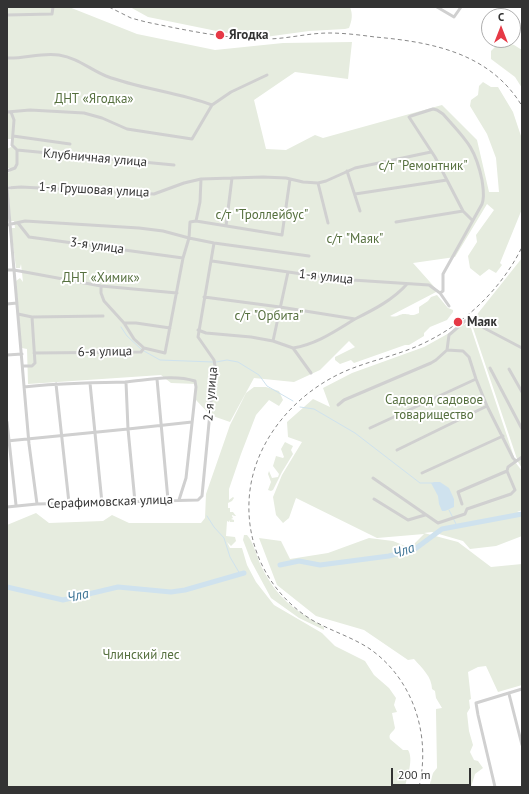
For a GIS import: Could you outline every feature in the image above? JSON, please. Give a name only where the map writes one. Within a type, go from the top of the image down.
[{"type":"street","points":[[7,15],[52,14],[53,7]]},
{"type":"street","points":[[437,7],[454,17],[461,7]]},
{"type":"street","points":[[7,58],[25,58],[52,54],[65,56],[80,61],[106,76],[158,91],[212,104]]},
{"type":"street","points":[[7,170],[15,168],[17,150],[12,145],[14,120],[9,112],[30,110],[84,113],[102,118],[127,129],[192,139],[212,104],[231,92],[267,75]]},
{"type":"street","points":[[440,293],[444,288],[442,274],[484,199],[479,164],[467,141],[443,114],[433,109],[409,117],[419,135],[429,148],[430,152],[435,157],[463,211],[472,220]]},
{"type":"street","points":[[13,136],[70,144]]},
{"type":"street","name":"Клубничная улица","points":[[17,150],[174,165]]},
{"type":"street","points":[[328,223],[318,183],[326,181],[347,171],[430,152]]},
{"type":"street","points":[[347,171],[360,211]]},
{"type":"street","name":"1-я Грушовая улица","points":[[7,188],[21,187],[154,194],[179,184],[201,179],[264,177],[318,183]]},
{"type":"street","points":[[226,226],[232,178]]},
{"type":"street","points":[[196,221],[200,202],[201,179]]},
{"type":"street","points":[[144,348],[165,353],[183,258],[189,238],[190,222],[196,221],[282,235],[290,179]]},
{"type":"street","points":[[355,194],[447,180]]},
{"type":"street","name":"Серафимовская улица","points":[[7,188],[22,366],[37,504],[198,500],[202,496]]},
{"type":"street","points":[[396,222],[463,211]]},
{"type":"street","points":[[9,225],[25,221],[139,228],[163,231],[214,243],[309,256]]},
{"type":"street","name":"3-я улица","points":[[18,223],[29,238],[183,258]]},
{"type":"street","points":[[214,243],[212,261],[198,330],[206,333],[251,337],[273,341],[293,348],[308,345],[365,315],[388,300],[407,284]]},
{"type":"street","name":"1-я улица","points":[[212,261],[337,279],[429,285],[440,293],[449,306]]},
{"type":"street","points":[[7,270],[101,286],[177,293]]},
{"type":"street","points":[[273,341],[288,272]]},
{"type":"street","name":"6-я улица","points":[[34,353],[141,352],[144,348],[104,301],[101,293],[101,286]]},
{"type":"street","points":[[204,297],[355,319]]},
{"type":"street","points":[[7,304],[17,303]]},
{"type":"street","points":[[18,314],[32,317],[102,316]]},
{"type":"street","points":[[22,366],[34,365],[32,317]]},
{"type":"street","points":[[338,405],[344,400],[436,360],[447,350],[449,335],[465,321],[473,318],[484,328],[522,348]]},
{"type":"street","points":[[124,323],[136,323],[170,328]]},
{"type":"street","name":"2-я улица","points":[[198,330],[199,340],[214,360],[215,366],[202,496]]},
{"type":"street","points":[[293,348],[311,372]]},
{"type":"street","points":[[447,350],[463,351],[468,354],[476,379],[515,460]]},
{"type":"street","points":[[7,355],[22,354]]},
{"type":"street","points":[[490,368],[522,429]]},
{"type":"street","points":[[510,369],[522,392]]},
{"type":"street","points":[[24,387],[184,378],[195,382],[196,387],[186,478],[179,500]]},
{"type":"street","points":[[157,379],[160,426],[168,500]]},
{"type":"street","points":[[370,428],[476,379]]},
{"type":"street","points":[[126,382],[128,429],[135,502]]},
{"type":"street","points":[[90,383],[102,503]]},
{"type":"street","points":[[56,384],[69,503]]},
{"type":"street","points":[[397,450],[488,406]]},
{"type":"street","points":[[7,422],[16,505]]},
{"type":"street","points":[[8,441],[192,422]]},
{"type":"street","points":[[422,473],[503,436]]},
{"type":"street","points":[[462,504],[458,492],[507,471],[508,467],[515,460],[522,457]]},
{"type":"street","points":[[373,478],[438,523],[465,514],[467,509],[511,494],[515,490],[507,471]]},
{"type":"street","points":[[374,499],[408,520],[425,515]]},
{"type":"street","points":[[7,507],[37,504]]},
{"type":"street","points":[[494,787],[476,703],[522,689]]},
{"type":"street","points":[[509,694],[522,745]]},
{"type":"green space","points":[[7,7],[69,7],[137,34],[215,50],[283,43],[352,42],[348,79],[295,72],[254,100],[266,149],[286,150],[315,135],[323,138],[442,105],[477,140],[489,192],[499,192],[496,158],[487,134],[470,106],[471,100],[478,95],[479,86],[483,82],[491,87],[498,87],[513,112],[522,139],[522,209],[500,263],[502,265],[496,273],[489,269],[480,276],[470,268],[468,256],[477,242],[476,235],[494,210],[487,204],[455,257],[413,263],[438,291],[390,316],[394,317],[404,314],[412,315],[419,313],[419,307],[431,297],[437,295],[448,308],[453,310],[447,320],[430,327],[424,333],[424,336],[409,345],[405,345],[354,363],[351,360],[340,364],[335,360],[335,357],[355,347],[349,341],[320,370],[294,382],[254,378],[230,422],[210,415],[196,400],[197,384],[171,383],[161,375],[28,384],[27,349],[21,347],[16,281],[20,278],[23,282],[21,264],[20,268],[16,268],[11,229],[15,228],[14,221],[11,221],[8,190],[11,189],[11,186],[8,186],[7,173],[10,172],[10,168],[7,168],[7,149],[11,147],[11,139],[7,139]]},
{"type":"green space","points":[[130,7],[350,7],[352,18],[349,28],[345,29],[309,31],[265,37],[246,37],[148,17]]},
{"type":"green space","points":[[494,48],[519,48],[522,50],[522,88],[515,77],[491,59],[491,51]]},
{"type":"green space","points":[[522,258],[522,468],[518,462],[471,322]]},
{"type":"green space","name":"Садовод садовое товарищество","points":[[469,322],[516,463],[522,471],[522,510],[517,512],[522,512],[522,536],[496,546],[470,549],[463,541],[432,532],[424,533],[458,542],[491,567],[522,564],[522,685],[498,692],[486,666],[478,667],[468,672],[471,699],[469,700],[470,708],[467,713],[469,731],[473,745],[470,752],[474,760],[478,761],[483,768],[475,774],[471,787],[429,787],[433,773],[437,768],[436,709],[442,708],[436,698],[435,691],[432,689],[432,685],[426,673],[414,659],[408,660],[364,630],[316,616],[277,585],[259,538],[281,541],[290,559],[328,553],[369,538],[393,541],[410,548],[424,534],[377,538],[296,498],[289,518],[283,523],[276,515],[273,497],[282,475],[302,442],[288,437],[287,422],[313,399],[330,407],[323,388],[352,373],[424,347]]},
{"type":"green space","name":"Члинский лес","points":[[254,387],[266,387],[279,391],[283,400],[279,406],[269,400],[256,415],[229,489],[229,500],[233,497],[234,498],[228,503],[228,508],[230,508],[230,512],[233,512],[236,516],[232,515],[233,518],[231,519],[234,520],[234,522],[230,522],[230,520],[229,522],[227,521],[226,536],[235,537],[236,541],[231,546],[227,542],[230,548],[242,548],[247,565],[256,582],[274,605],[322,633],[335,646],[365,661],[374,675],[389,688],[396,698],[394,705],[397,712],[392,713],[395,728],[390,734],[390,739],[403,750],[408,750],[410,754],[410,768],[405,787],[7,787],[7,525],[36,513],[49,523],[103,521],[112,515],[129,523],[201,523],[205,518],[206,494],[230,425],[246,393]]},
{"type":"green space","points":[[285,442],[293,446],[291,450],[293,454],[273,490],[271,491],[268,490],[271,482],[268,474],[269,471],[272,478],[278,477],[279,474],[273,466],[276,456],[284,457],[281,449]]},
{"type":"green space","points":[[244,535],[247,535],[253,545],[261,566],[273,587],[295,609],[324,627],[324,630],[299,618],[271,598],[251,561],[243,540]]},
{"type":"water","points":[[440,482],[449,488],[454,499],[454,507],[442,511],[438,496],[431,483]]},
{"type":"waterway","points":[[121,327],[127,336],[141,349]]},
{"type":"waterway","points":[[144,351],[160,360],[213,362]]},
{"type":"waterway","points":[[216,362],[227,360],[238,362],[259,375],[267,386],[293,401]]},
{"type":"waterway","points":[[300,407],[314,409],[355,433],[420,483],[432,483]]},
{"type":"waterway","points":[[449,510],[457,526]]},
{"type":"waterway","name":"Чла","points":[[280,565],[299,561],[320,565],[389,556],[415,549],[442,529],[522,514]]},
{"type":"waterway","points":[[207,516],[224,538],[230,557],[240,574]]},
{"type":"waterway","name":"Чла","points":[[7,587],[63,600],[118,587],[171,592],[185,590],[244,573]]},
{"type":"railway","points":[[109,7],[131,18],[146,22],[221,36],[266,39],[321,33],[340,33],[418,42],[438,47],[476,62],[494,74],[509,88],[522,106]]},
{"type":"railway","points":[[419,787],[423,748],[416,710],[408,693],[398,676],[370,649],[312,620],[297,610],[274,584],[264,570],[252,537],[249,520],[249,502],[252,480],[258,460],[267,440],[279,422],[310,392],[348,370],[420,345],[458,323],[484,301],[495,288],[505,275],[522,247]]},
{"type":"place","name":"Ягодка","points":[[220,35]]},
{"type":"place","name":"Маяк","points":[[458,322]]},
{"type":"park label","name":"ДНТ «Ягодка»","points":[[94,99]]},
{"type":"park label","name":"с/т \"Ремонтник\"","points":[[423,166]]},
{"type":"park label","name":"с/т \"Троллейбус\"","points":[[262,215]]},
{"type":"park label","name":"с/т \"Маяк\"","points":[[355,239]]},
{"type":"park label","name":"ДНТ «Химик»","points":[[101,278]]},
{"type":"park label","name":"с/т \"Орбита\"","points":[[269,316]]}]
